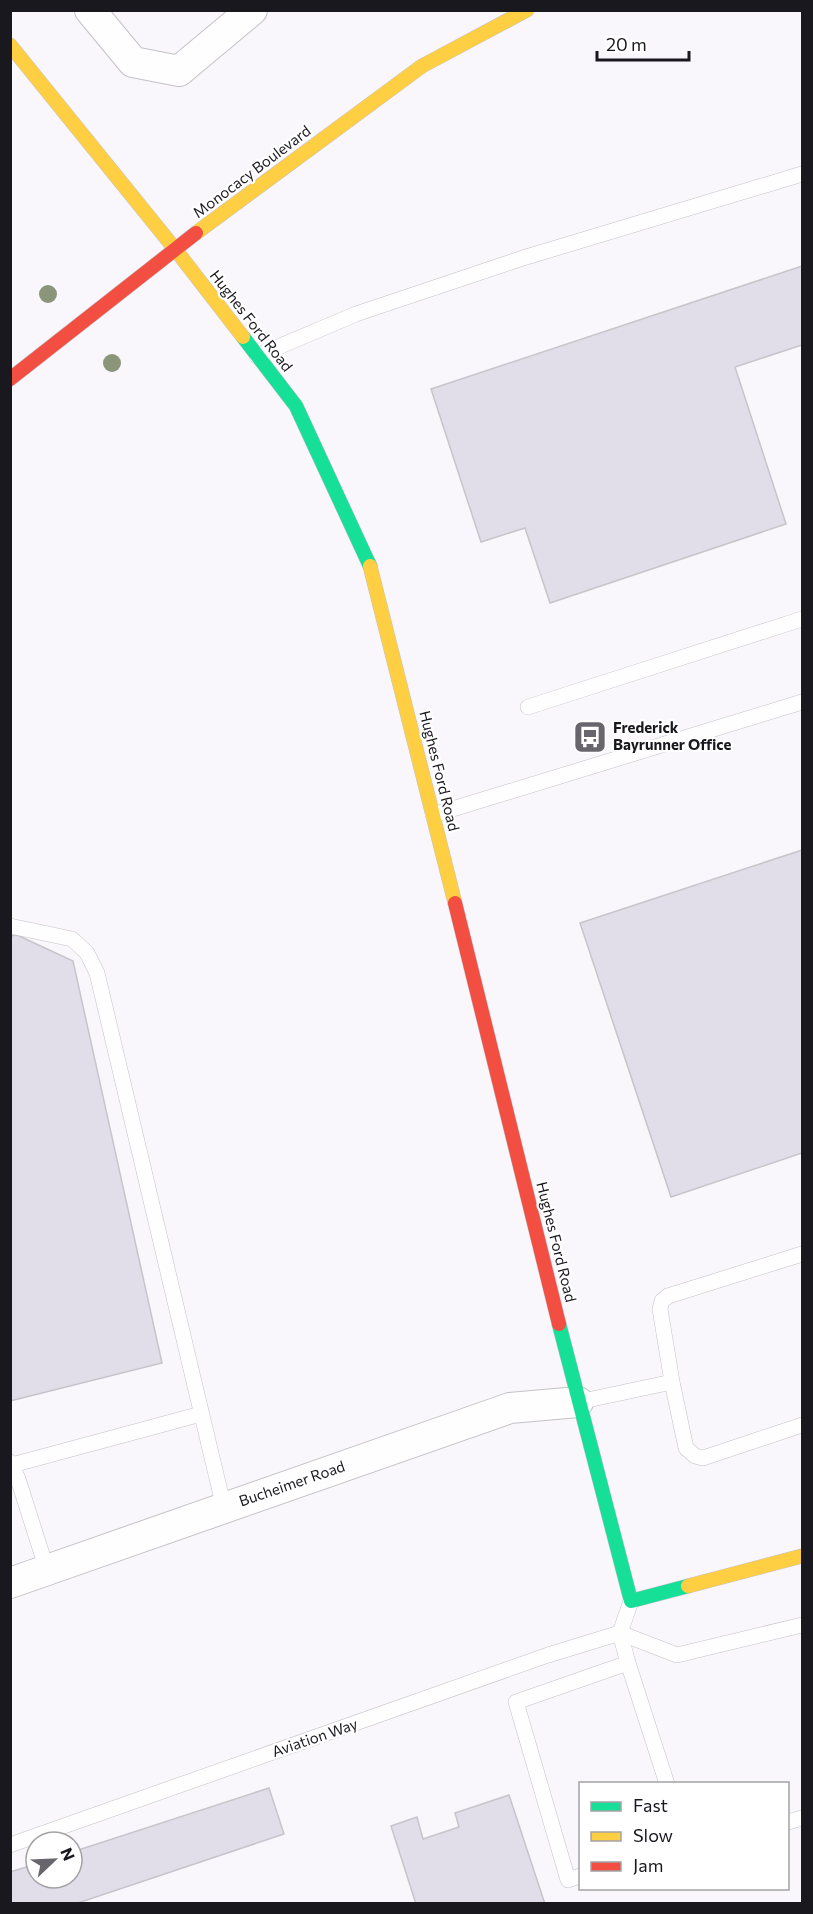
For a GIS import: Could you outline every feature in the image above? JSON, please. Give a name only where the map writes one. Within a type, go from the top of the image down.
[{"type":"street","points":[[90,10],[133,62],[179,71],[252,10]]},
{"type":"street","name":"Monocacy Boulevard","points":[[10,379],[175,249],[422,66],[526,10]]},
{"type":"street","name":"Hughes Ford Road","points":[[10,45],[175,249],[296,406],[373,573],[578,1402],[632,1600]]},
{"type":"street","name":"Bucheimer Road","points":[[10,1583],[510,1408],[578,1402]]},
{"type":"street","points":[[632,1600],[802,1556]]},
{"type":"lane","points":[[257,356],[356,314],[500,265],[802,174]]},
{"type":"lane","points":[[528,707],[802,619]]},
{"type":"lane","points":[[433,815],[802,702]]},
{"type":"lane","points":[[10,926],[72,939],[87,953],[97,973],[224,1508]]},
{"type":"lane","points":[[802,1254],[668,1296],[660,1309],[686,1448],[695,1456],[703,1458],[802,1425]]},
{"type":"lane","points":[[578,1402],[672,1382]]},
{"type":"lane","points":[[47,1570],[11,1463],[201,1414]]},
{"type":"lane","points":[[632,1600],[620,1633],[666,1782]]},
{"type":"lane","points":[[620,1633],[677,1655],[802,1625]]},
{"type":"lane","name":"Aviation Way","points":[[10,1845],[548,1655],[620,1633]]},
{"type":"lane","points":[[579,1876],[568,1880],[516,1702],[628,1663]]},
{"type":"building","points":[[802,266],[802,345],[735,367],[786,524],[550,603],[525,528],[481,542],[431,389]]},
{"type":"building","points":[[802,850],[802,1153],[671,1197],[580,923]]},
{"type":"building","points":[[17,935],[73,961],[162,1363],[10,1401],[10,936]]},
{"type":"building","points":[[269,1788],[284,1834],[75,1904],[10,1904],[10,1872],[24,1868],[24,1890],[84,1890],[84,1848]]},
{"type":"building","points":[[509,1795],[545,1904],[416,1904],[391,1826],[417,1817],[423,1839],[459,1827],[455,1813]]},
{"type":"traffic: fast","points":[[243,337],[296,406],[370,566]]},
{"type":"traffic: fast","points":[[559,1324],[631,1601],[688,1586]]},
{"type":"traffic: slow","points":[[196,233],[422,66],[527,10]]},
{"type":"traffic: slow","points":[[10,45],[243,337]]},
{"type":"traffic: slow","points":[[370,566],[455,903]]},
{"type":"traffic: slow","points":[[688,1586],[802,1556]]},
{"type":"traffic: jam","points":[[10,379],[196,233]]},
{"type":"traffic: jam","points":[[455,903],[559,1324]]},
{"type":"place","name":"Frederick Bayrunner Office","points":[[590,737]]}]
